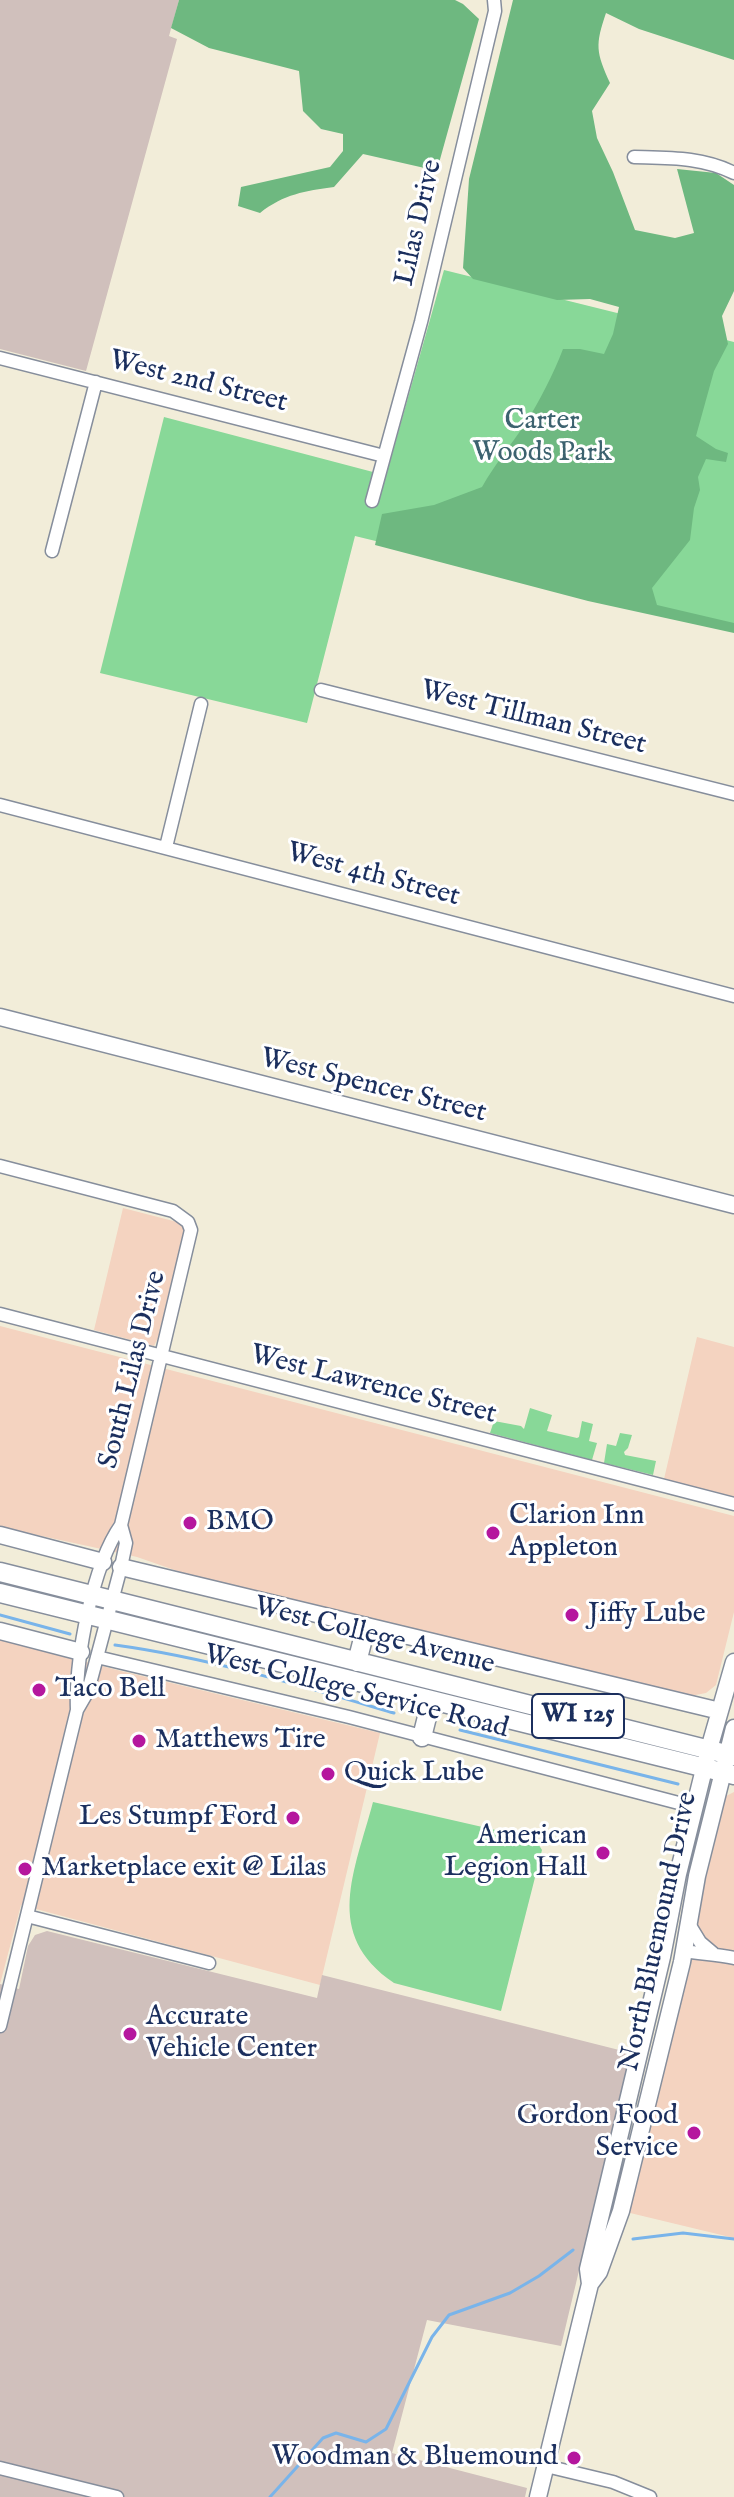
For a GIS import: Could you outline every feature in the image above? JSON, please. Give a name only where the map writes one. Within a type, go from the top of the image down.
[{"type":"main road","name":"West College Avenue","points":[[0,1572],[723,1753]]},
{"type":"main road","name":"West College Avenue","points":[[0,1593],[720,1772]]},
{"type":"main road","points":[[357,1662],[366,1627]]},
{"type":"main road","points":[[422,1737],[431,1701]]},
{"type":"street","name":"Lilas Drive","points":[[372,501],[421,322],[495,11],[494,0]]},
{"type":"street","points":[[634,157],[694,159],[717,164],[734,173]]},
{"type":"street","name":"West 2nd Street","points":[[0,358],[384,456]]},
{"type":"street","points":[[52,551],[96,382]]},
{"type":"street","name":"West Tillman Street","points":[[321,690],[734,794]]},
{"type":"street","points":[[166,847],[201,704]]},
{"type":"street","name":"West 4th Street","points":[[0,805],[734,996]]},
{"type":"street","name":"West Spencer Street","points":[[0,1017],[734,1205]]},
{"type":"street","name":"South Lilas Drive","points":[[0,1166],[173,1211],[190,1225],[191,1236],[121,1525],[111,1539],[88,1615],[89,1654]]},
{"type":"street","name":"West Lawrence Street","points":[[0,1314],[734,1504]]},
{"type":"street","name":"South Lilas Drive","points":[[89,1654],[107,1620],[121,1567],[126,1543],[121,1525]]},
{"type":"street","points":[[0,1535],[103,1562]]},
{"type":"street","points":[[121,1567],[720,1711]]},
{"type":"street","name":"West College Service Road","points":[[0,1631],[349,1717],[694,1807]]},
{"type":"street","points":[[0,2026],[77,1710],[76,1688],[89,1654]]},
{"type":"street","points":[[720,1772],[723,1753],[720,1711],[734,1662]]},
{"type":"street","points":[[723,1753],[734,1728]]},
{"type":"street","name":"North Bluemound Drive","points":[[538,2497],[590,2284],[588,2269],[694,1807],[720,1772]]},
{"type":"street","name":"North Bluemound Drive","points":[[590,2284],[599,2272],[621,2211],[684,1951],[720,1772]]},
{"type":"street","points":[[676,1884],[681,1902],[674,1941],[684,1951],[734,1958]]},
{"type":"street","points":[[27,1916],[209,1963]]},
{"type":"street","points":[[689,1924],[700,1942],[713,1953]]},
{"type":"street","points":[[546,2466],[613,2482],[650,2497]]},
{"type":"street","points":[[0,2468],[117,2497]]},
{"type":"shaded area","points":[[0,0],[179,0],[169,36],[177,39],[86,371],[0,349]]},
{"type":"shaded area","points":[[123,1208],[181,1223],[185,1227],[154,1346],[94,1330]]},
{"type":"shaded area","points":[[0,1326],[734,1516],[734,1612],[716,1685],[706,1693],[690,1696],[189,1575],[137,1557],[0,1527]]},
{"type":"shaded area","points":[[697,1337],[734,1347],[734,1497],[664,1479]]},
{"type":"shaded area","points":[[0,1639],[380,1733],[320,1985],[21,1905],[0,1984]]},
{"type":"shaded area","points":[[734,1792],[734,2238],[626,2212],[722,1808],[726,1796]]},
{"type":"shaded area","points":[[47,1931],[317,1998],[322,1975],[631,2053],[561,2346],[427,2320],[392,2453],[527,2488],[525,2497],[0,2497],[0,1984],[19,1989],[28,1946],[35,1935]]},
{"type":"green space","points":[[179,0],[455,0],[463,4],[479,19],[439,163],[429,169],[363,154],[334,187],[295,194],[260,213],[238,206],[241,187],[330,167],[343,151],[343,134],[321,129],[303,111],[299,71],[209,48],[171,28]]},
{"type":"green space","points":[[513,0],[734,0],[734,60],[639,29],[606,13],[599,48],[610,83],[592,111],[597,138],[635,230],[675,238],[694,233],[677,169],[716,173],[734,185],[734,291],[722,316],[728,344],[714,371],[696,436],[728,453],[726,462],[706,459],[698,477],[700,490],[690,540],[652,588],[657,605],[734,623],[734,633],[588,601],[375,545],[382,514],[434,505],[482,487],[530,415],[563,349],[604,354],[613,334],[619,307],[590,299],[557,300],[473,279],[463,268],[469,179]]},
{"type":"green space","name":"Carter Woods Park","points":[[444,270],[734,342],[734,628],[355,536],[307,723],[100,673],[164,417],[373,472],[366,500],[378,504]]},
{"type":"green space","points":[[530,1408],[552,1415],[547,1431],[577,1438],[582,1421],[593,1424],[589,1441],[597,1443],[592,1460],[490,1433],[494,1421],[524,1429]]},
{"type":"green space","points":[[620,1433],[632,1435],[625,1455],[656,1461],[653,1475],[604,1463],[607,1444],[616,1446]]},
{"type":"green space","points":[[373,1802],[535,1839],[542,1850],[501,2011],[394,1983],[372,1964],[358,1944],[351,1922],[350,1900]]},
{"type":"waterway","points":[[0,1615],[70,1634]]},
{"type":"waterway","points":[[115,1645],[221,1665],[394,1713]]},
{"type":"waterway","points":[[460,1730],[678,1784]]},
{"type":"waterway","points":[[633,2239],[683,2233],[734,2239]]},
{"type":"waterway","points":[[270,2497],[323,2438],[336,2433],[366,2442],[386,2429],[432,2337],[449,2315],[510,2293],[573,2250]]},
{"type":"place","name":"BMO","points":[[190,1523]]},
{"type":"place","name":"Clarion Inn Appleton","points":[[493,1533]]},
{"type":"place","name":"Jiffy Lube","points":[[572,1615]]},
{"type":"place","name":"Taco Bell","points":[[39,1690]]},
{"type":"place","name":"Matthews Tire","points":[[139,1741]]},
{"type":"place","name":"Quick Lube","points":[[328,1774]]},
{"type":"place","name":"Les Stumpf Ford","points":[[293,1818]]},
{"type":"place","name":"American Legion Hall","points":[[603,1853]]},
{"type":"place","name":"Marketplace exit @ Lilas","points":[[25,1869]]},
{"type":"place","name":"Accurate Vehicle Center","points":[[130,2034]]},
{"type":"place","name":"Gordon Food Service","points":[[694,2133]]},
{"type":"place","name":"Woodman & Bluemound","points":[[574,2458]]}]
